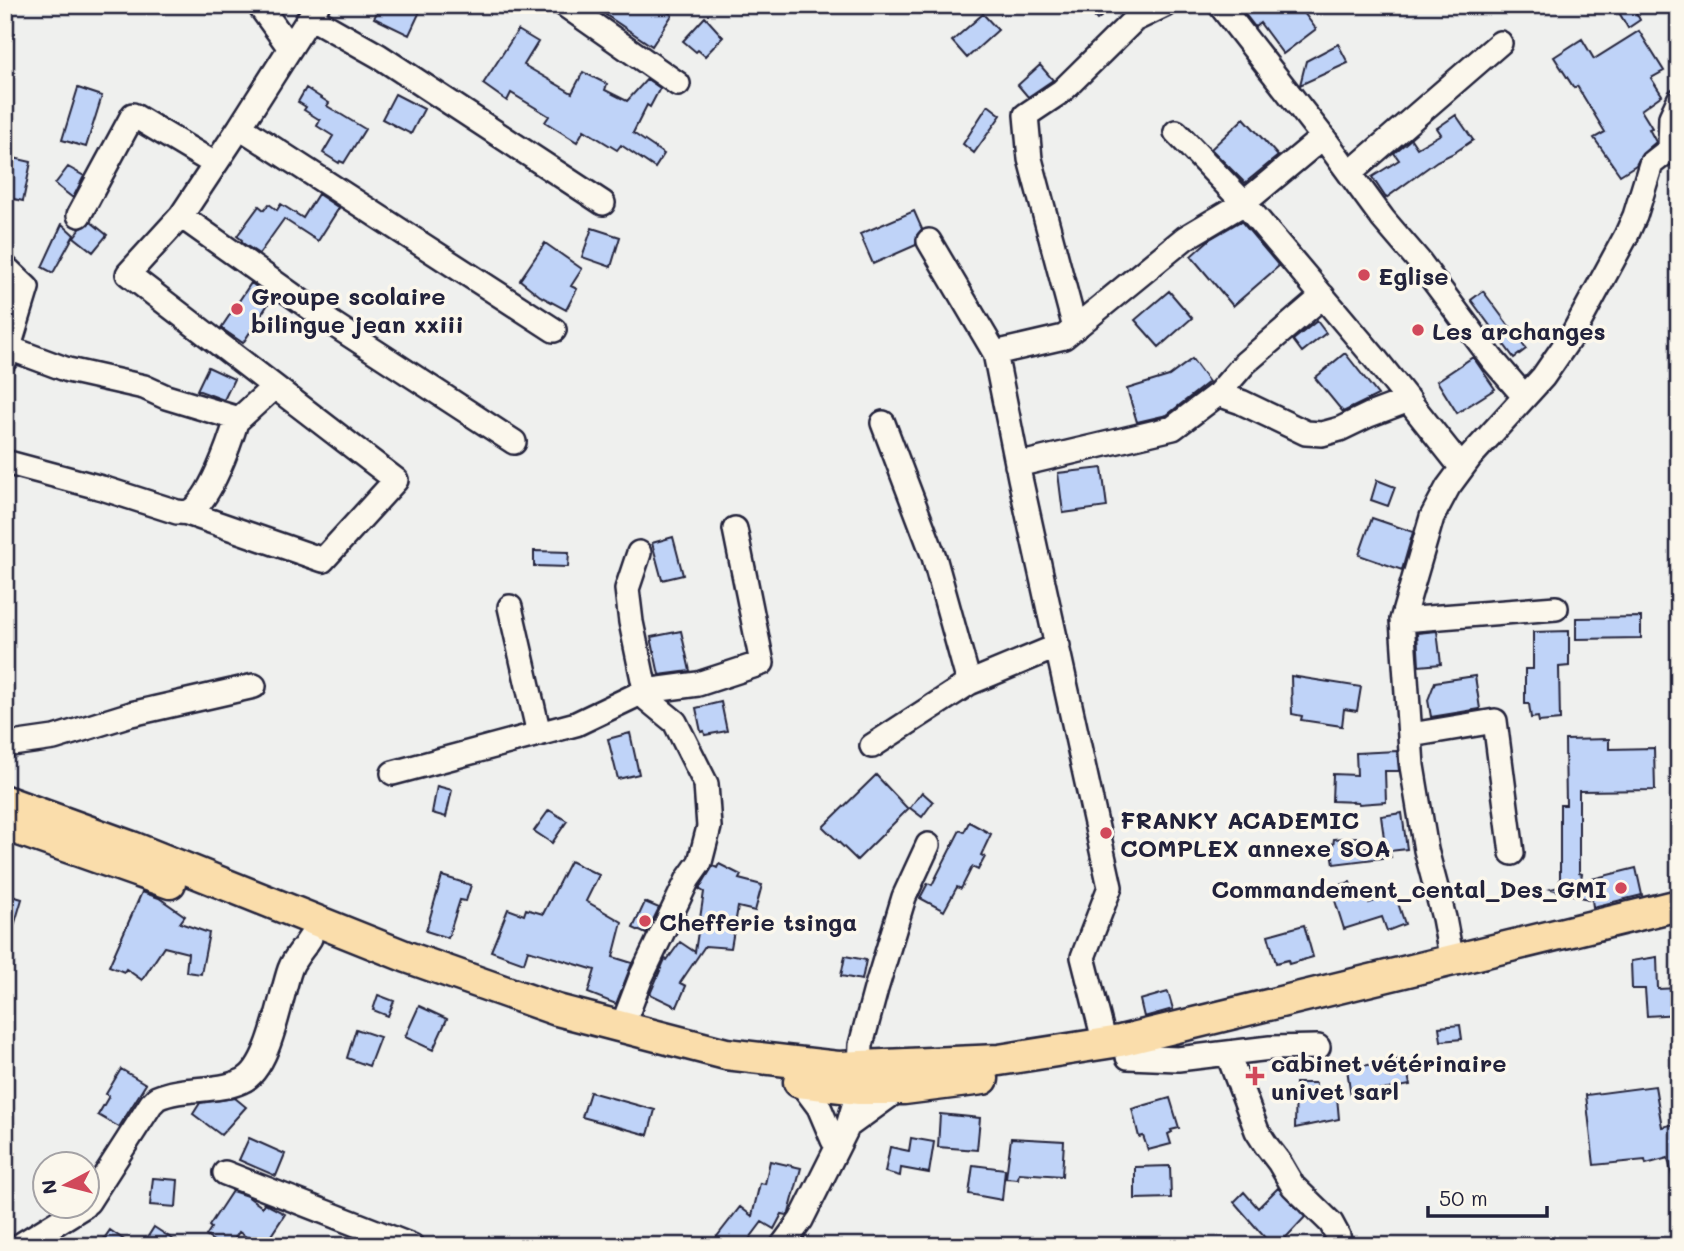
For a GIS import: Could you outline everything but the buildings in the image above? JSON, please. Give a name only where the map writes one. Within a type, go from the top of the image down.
[{"type":"main road","points":[[5,801],[132,846],[407,957],[557,1010],[726,1054],[854,1071],[900,1089],[1116,1050],[1679,922]]},
{"type":"main road","points":[[5,825],[246,911],[310,938],[511,1013],[607,1043],[724,1072],[801,1083],[854,1071],[1116,1050],[1452,961],[1679,905]]},
{"type":"street","points":[[259,5],[290,48]]},
{"type":"street","points":[[565,5],[678,84]]},
{"type":"street","points":[[1075,328],[1030,159],[1026,115],[1062,91],[1135,20],[1165,5]]},
{"type":"street","points":[[1220,5],[1323,137],[1382,219],[1431,275],[1492,359],[1524,396]]},
{"type":"street","points":[[5,462],[187,513],[323,561],[396,480],[128,274],[181,216],[314,11],[603,203]]},
{"type":"street","points":[[1350,173],[1500,43]]},
{"type":"street","points":[[1452,961],[1426,850],[1412,766],[1402,620],[1432,517],[1462,468],[1554,362],[1617,256],[1635,216],[1651,163],[1670,149],[1671,117],[1679,100]]},
{"type":"street","points":[[79,215],[133,116],[215,164]]},
{"type":"street","points":[[240,127],[554,330]]},
{"type":"street","points":[[1176,132],[1244,203],[1409,400],[1462,468]]},
{"type":"street","points":[[995,353],[1064,337],[1185,238],[1244,203],[1323,137]]},
{"type":"street","points":[[181,216],[333,324],[514,442]]},
{"type":"street","points":[[929,241],[995,353],[1110,887],[1083,957],[1116,1050],[1178,1059],[1270,1048],[1318,1047]]},
{"type":"street","points":[[5,267],[27,288],[7,354],[144,387],[166,397],[237,419]]},
{"type":"street","points":[[1017,465],[1173,428],[1218,394],[1245,363],[1323,296]]},
{"type":"street","points":[[187,513],[194,508],[220,470],[237,419],[274,387]]},
{"type":"street","points":[[1218,394],[1306,433],[1322,434],[1409,400]]},
{"type":"street","points":[[883,423],[934,557],[969,683]]},
{"type":"street","points":[[393,773],[576,723],[645,691],[698,684],[762,663],[735,530]]},
{"type":"street","points":[[622,1027],[641,977],[688,879],[700,862],[709,827],[706,784],[674,722],[647,699],[627,589],[639,553]]},
{"type":"street","points":[[510,607],[539,734]]},
{"type":"street","points":[[1402,620],[1556,608]]},
{"type":"street","points":[[872,746],[969,683],[1058,646]]},
{"type":"street","points":[[5,745],[54,738],[131,713],[254,686]]},
{"type":"street","points":[[1411,735],[1495,720],[1513,853]]},
{"type":"street","points":[[789,1243],[838,1140],[854,1071],[904,897],[928,845]]},
{"type":"street","points":[[102,1180],[150,1104],[157,1098],[232,1084],[255,1073],[278,1016],[290,967],[310,938]]},
{"type":"street","points":[[1228,1054],[1257,1131],[1293,1186],[1331,1223],[1338,1236],[1339,1246]]},
{"type":"street","points":[[801,1083],[838,1140]]},
{"type":"street","points":[[838,1140],[900,1089]]},
{"type":"street","points":[[225,1173],[412,1246]]},
{"type":"street","points":[[19,1246],[61,1220]]},
{"type":"place","name":"Eglise","points":[[1364,275]]},
{"type":"place","name":"Groupe scolaire bilingue jean xxiii","points":[[237,309]]},
{"type":"place","name":"Les archanges","points":[[1418,330]]},
{"type":"place","name":"FRANKY ACADEMIC COMPLEX annexe SOA","points":[[1106,833]]},
{"type":"place","name":"Commandement_cental_Des_GMI","points":[[1621,888]]},
{"type":"place","name":"Chefferie tsinga","points":[[645,921]]},
{"type":"place","name":"cabinet vétérinaire univet sarl","points":[[1255,1076]]}]
